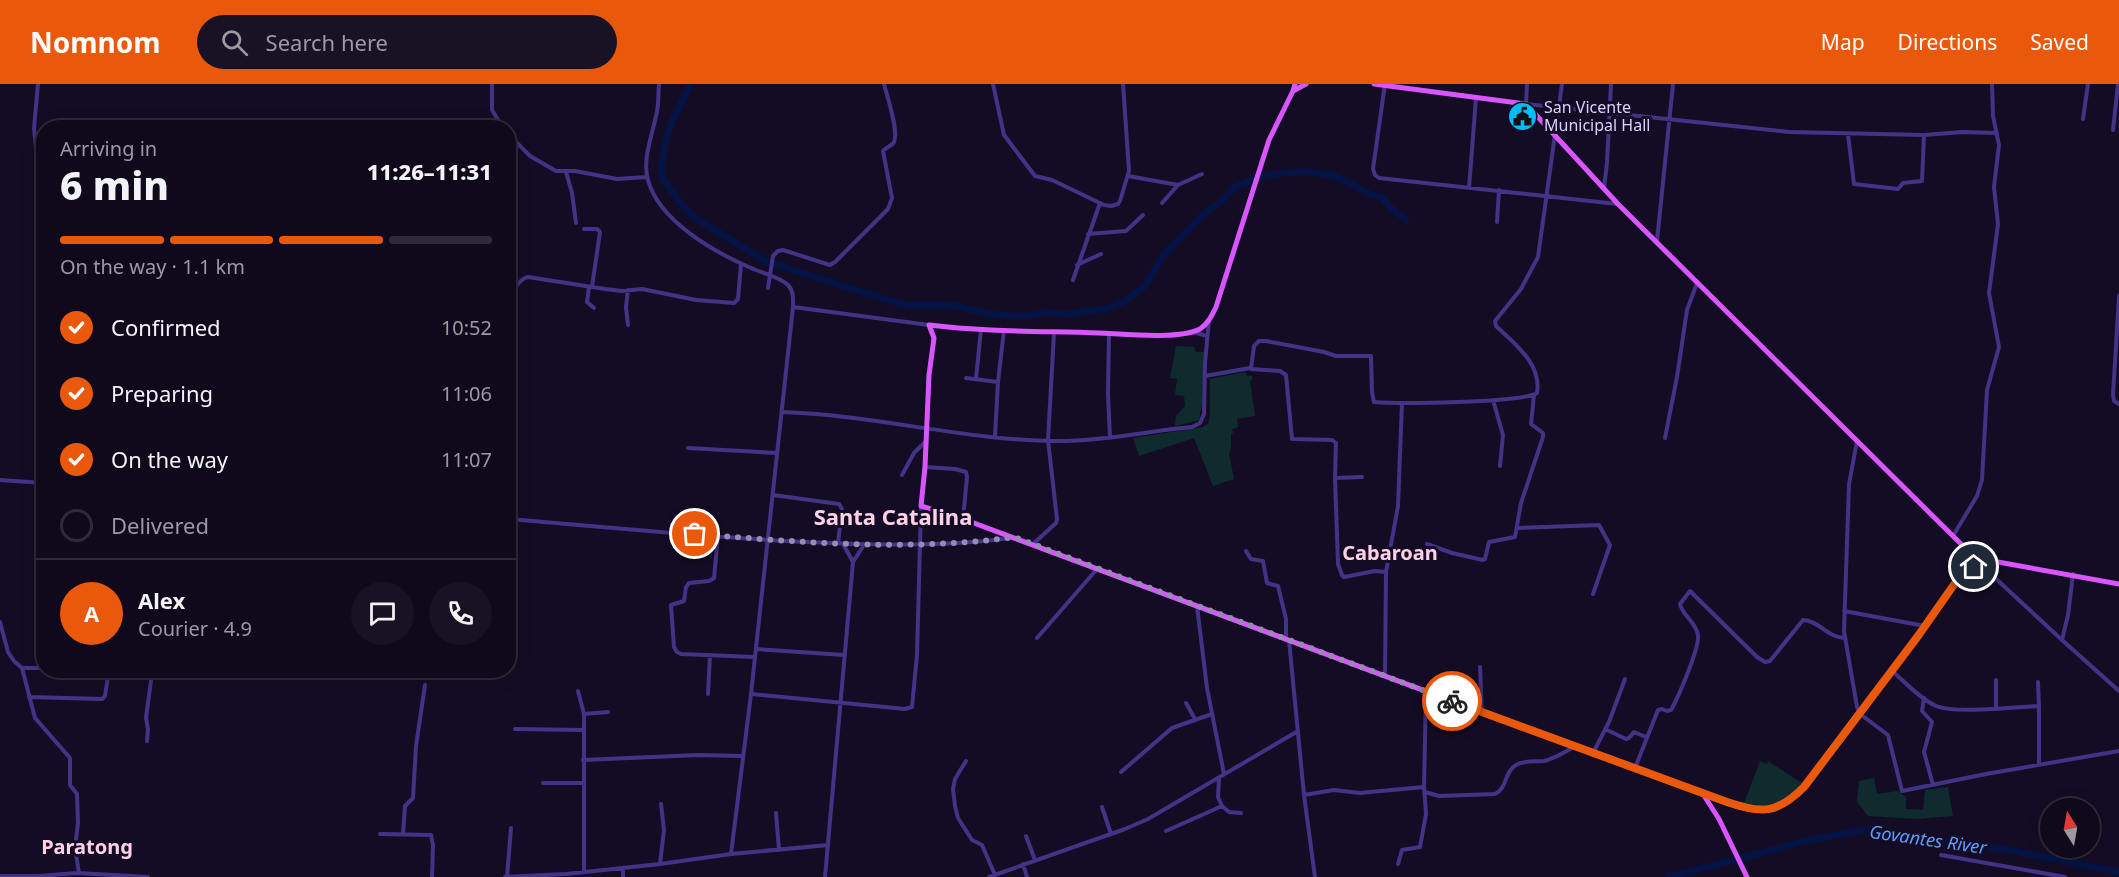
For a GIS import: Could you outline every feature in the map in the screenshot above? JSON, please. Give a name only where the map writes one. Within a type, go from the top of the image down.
[{"type":"main road","points":[[1306,84],[1294,87],[1269,140],[1216,307],[1199,329],[1176,334],[1054,333],[929,325],[934,338],[929,375],[921,506],[1014,537],[1702,794],[1747,809],[1763,810],[1773,809],[1792,799],[1804,787],[1960,576],[1988,560]]},
{"type":"main road","points":[[1374,84],[1526,104],[1618,204],[1952,537],[1988,560],[2119,584]]},
{"type":"main road","points":[[934,338],[944,327]]},
{"type":"main road","points":[[1702,794],[1716,812],[1747,877]]},
{"type":"main road","points":[[1716,812],[1727,802]]},
{"type":"street","points":[[36,148],[34,128],[38,84]]},
{"type":"street","points":[[492,84],[492,110],[498,120]]},
{"type":"street","points":[[658,84],[658,104],[649,144],[647,177],[654,194],[670,216],[709,247],[741,264],[786,283],[791,288],[793,307],[751,694],[731,854]]},
{"type":"street","points":[[768,288],[773,256],[778,250],[828,265],[832,264],[888,209],[892,198],[882,151],[893,144],[894,138],[892,114],[884,84]]},
{"type":"street","points":[[993,84],[1004,135],[1035,176],[1052,180],[1111,207],[1118,204],[1128,176],[1129,161],[1123,84]]},
{"type":"street","points":[[1429,92],[1430,84]]},
{"type":"street","points":[[1527,84],[1526,104],[1560,106],[1610,114],[1789,132],[1924,135],[1962,132],[1996,133]]},
{"type":"street","points":[[1426,544],[1483,560],[1489,542],[1513,538],[1517,528],[1521,503],[1543,433],[1531,424],[1534,395],[1537,393],[1538,386],[1533,364],[1496,326],[1495,321],[1521,289],[1534,268],[1541,242],[1562,84]]},
{"type":"street","points":[[1604,189],[1611,84]]},
{"type":"street","points":[[1656,242],[1673,84]]},
{"type":"street","points":[[1952,537],[1977,496],[1982,480],[1987,390],[1999,347],[1989,293],[1998,224],[1994,187],[1999,145],[1993,116],[1992,84]]},
{"type":"street","points":[[2083,119],[2088,84]]},
{"type":"street","points":[[2113,130],[2118,84]]},
{"type":"street","points":[[1384,85],[1373,169],[1379,178],[1618,204]]},
{"type":"street","points":[[1469,188],[1476,98]]},
{"type":"street","points":[[1848,134],[1854,184],[1898,189],[1904,183],[1922,181],[1924,135]]},
{"type":"street","points":[[516,142],[540,164],[556,171],[575,171],[621,179],[647,177]]},
{"type":"street","points":[[566,172],[572,193],[576,223]]},
{"type":"street","points":[[1162,203],[1178,185],[1202,174]]},
{"type":"street","points":[[1128,176],[1178,185]]},
{"type":"street","points":[[1497,222],[1499,190]]},
{"type":"street","points":[[1073,280],[1076,266],[1100,203]]},
{"type":"street","points":[[1088,234],[1126,231],[1143,215]]},
{"type":"street","points":[[584,229],[597,229],[600,232],[591,287],[586,302],[594,309]]},
{"type":"street","points":[[1076,266],[1101,254]]},
{"type":"street","points":[[516,287],[524,277],[528,277],[591,287],[642,289],[696,300],[734,303],[738,299],[741,264]]},
{"type":"street","points":[[1665,438],[1687,310],[1697,283]]},
{"type":"street","points":[[628,290],[626,307],[628,326]]},
{"type":"street","points":[[2119,296],[2113,395],[2114,401],[2119,404]]},
{"type":"street","points":[[793,307],[929,325]]},
{"type":"street","points":[[782,412],[840,416],[925,430],[1048,440],[1110,438],[1197,425],[1203,419],[1204,414],[1209,319]]},
{"type":"street","points":[[976,379],[981,329]]},
{"type":"street","points":[[995,436],[1004,329]]},
{"type":"street","points":[[1192,331],[1207,336]]},
{"type":"street","points":[[1032,545],[1052,527],[1057,519],[1048,440],[1054,333]]},
{"type":"street","points":[[1109,333],[1107,388],[1110,438]]},
{"type":"street","points":[[1250,368],[1254,346],[1259,340],[1336,356],[1371,356],[1373,401],[1402,403],[1493,400],[1534,395]]},
{"type":"street","points":[[1205,376],[1250,368],[1285,373],[1292,439],[1335,441],[1338,564],[1342,575],[1386,572]]},
{"type":"street","points":[[966,378],[998,381]]},
{"type":"street","points":[[1493,400],[1503,435],[1500,466]]},
{"type":"street","points":[[1385,677],[1386,572],[1398,506],[1402,403]]},
{"type":"street","points":[[1857,441],[1849,484],[1845,638],[1855,699],[1860,714],[1888,735],[1902,791],[2119,751]]},
{"type":"street","points":[[902,476],[914,453],[925,442]]},
{"type":"street","points":[[688,448],[777,453]]},
{"type":"street","points":[[925,467],[966,472],[963,519]]},
{"type":"street","points":[[1335,478],[1362,477]]},
{"type":"street","points":[[0,480],[36,482]]},
{"type":"street","points":[[773,495],[838,504],[842,509],[840,543],[853,561]]},
{"type":"street","points":[[751,694],[905,709],[912,707],[917,655],[921,506]]},
{"type":"street","points":[[920,518],[934,510]]},
{"type":"street","points":[[516,520],[768,540],[865,544],[975,542],[1014,537]]},
{"type":"street","points":[[1517,528],[1599,525],[1610,545],[1593,594]]},
{"type":"street","points":[[718,536],[714,578],[709,581],[687,584],[684,601],[671,604],[676,651],[681,654],[754,657]]},
{"type":"street","points":[[825,877],[853,561],[865,544]]},
{"type":"street","points":[[1246,551],[1251,559],[1263,561],[1267,583],[1278,586],[1286,619],[1315,877]]},
{"type":"street","points":[[1980,564],[2119,691]]},
{"type":"street","points":[[1037,638],[1097,569]]},
{"type":"street","points":[[2062,640],[2068,615],[2073,574]]},
{"type":"street","points":[[1635,768],[1659,709],[1671,710],[1689,668],[1698,636],[1693,622],[1680,604],[1690,591],[1757,657],[1766,662],[1770,661],[1803,620],[1812,622],[1831,635],[1845,638]]},
{"type":"street","points":[[1197,606],[1203,661],[1224,774]]},
{"type":"street","points":[[1845,611],[1925,626]]},
{"type":"street","points":[[0,622],[8,652],[22,668],[37,721],[70,758],[70,785],[77,794],[78,823],[75,848],[79,873]]},
{"type":"street","points":[[756,649],[844,655]]},
{"type":"street","points":[[708,694],[710,655]]},
{"type":"street","points":[[1480,667],[1482,713]]},
{"type":"street","points":[[22,668],[36,668]]},
{"type":"street","points":[[1892,671],[1924,698],[1942,708],[2039,706]]},
{"type":"street","points":[[29,697],[102,699],[105,696],[108,678]]},
{"type":"street","points":[[147,741],[146,718],[151,678]]},
{"type":"street","points":[[1593,753],[1625,679]]},
{"type":"street","points":[[1996,680],[1996,708]]},
{"type":"street","points":[[2038,682],[2039,764]]},
{"type":"street","points":[[403,834],[405,806],[413,798],[416,746],[425,685]]},
{"type":"street","points":[[578,691],[584,714],[584,872]]},
{"type":"street","points":[[1398,864],[1402,850],[1420,847],[1426,814],[1424,789],[1426,692]]},
{"type":"street","points":[[1924,698],[1922,711],[1932,722],[1924,752],[1933,785]]},
{"type":"street","points":[[1186,704],[1195,719]]},
{"type":"street","points":[[584,714],[608,712]]},
{"type":"street","points":[[1121,772],[1169,730],[1212,714]]},
{"type":"street","points":[[515,729],[584,730]]},
{"type":"street","points":[[1605,729],[1626,739],[1633,732],[1647,737]]},
{"type":"street","points":[[989,877],[1111,834],[1160,813],[1298,731]]},
{"type":"street","points":[[1305,795],[1334,790],[1360,793],[1424,789],[1445,796],[1498,793],[1502,790],[1508,774],[1516,765],[1548,760],[1574,746]]},
{"type":"street","points":[[583,760],[698,755],[743,756]]},
{"type":"street","points":[[966,761],[957,774],[953,789],[956,812],[972,840],[982,845],[995,875]]},
{"type":"street","points":[[1219,777],[1218,797],[1222,806],[1229,812],[1241,813]]},
{"type":"street","points":[[543,783],[584,783]]},
{"type":"street","points":[[660,864],[664,830],[661,804]]},
{"type":"street","points":[[1166,831],[1222,806]]},
{"type":"street","points":[[1102,807],[1111,834]]},
{"type":"street","points":[[776,813],[779,850]]},
{"type":"street","points":[[511,828],[506,877],[584,872],[828,845]]},
{"type":"street","points":[[380,834],[431,835],[432,877]]},
{"type":"street","points":[[1026,836],[1035,860]]},
{"type":"street","points":[[1941,855],[2065,877]]},
{"type":"street","points":[[1023,864],[1027,877]]},
{"type":"street","points":[[622,877],[623,868]]},
{"type":"street","points":[[0,876],[79,873],[148,877]]},
{"type":"green space","points":[[1176,346],[1194,347],[1196,352],[1204,352],[1202,404],[1199,420],[1175,426],[1176,416],[1185,406],[1184,396],[1175,395],[1177,379],[1170,378]]},
{"type":"green space","points":[[1245,372],[1247,376],[1252,376],[1250,381],[1255,416],[1237,419],[1238,427],[1232,429],[1229,454],[1234,479],[1213,486],[1194,438],[1139,456],[1133,438],[1203,427],[1208,424],[1210,415],[1210,379]]},
{"type":"green space","points":[[1760,761],[1767,764],[1768,761],[1803,784],[1798,792],[1777,804],[1744,803]]},
{"type":"green space","points":[[1874,778],[1877,794],[1898,791],[1906,797],[1906,809],[1923,810],[1925,790],[1948,787],[1953,816],[1917,819],[1868,816],[1857,802],[1859,781]]},
{"type":"waterway","points":[[691,84],[672,122],[665,143],[661,174],[664,181],[695,218],[769,263]]},
{"type":"waterway","points":[[1261,177],[1305,172],[1338,178],[1368,193],[1382,197],[1406,220]]},
{"type":"waterway","points":[[774,264],[904,305],[952,305],[989,314],[1012,316],[1029,316],[1043,312],[1069,314],[1109,308],[1125,301],[1144,287],[1164,255],[1204,214],[1235,187],[1252,180]]},
{"type":"waterway","name":"Govantes River","points":[[1669,877],[1809,840],[1870,829],[2008,850],[2119,872]]},
{"type":"way so far","points":[[695,534],[865,544],[967,543],[1014,537],[1452,701]]},
{"type":"place","name":"San Vicente Municipal Hall","points":[[1523,116]]},
{"type":"district","name":"Santa Catalina","points":[[893,517]]},
{"type":"district","name":"Cabaroan","points":[[1390,553]]},
{"type":"district","name":"Paratong","points":[[87,847]]},
{"type":"route","points":[[1452,701],[1702,794],[1747,809],[1773,809],[1792,799],[1804,787],[1918,636],[1960,576],[1974,567]]}]
